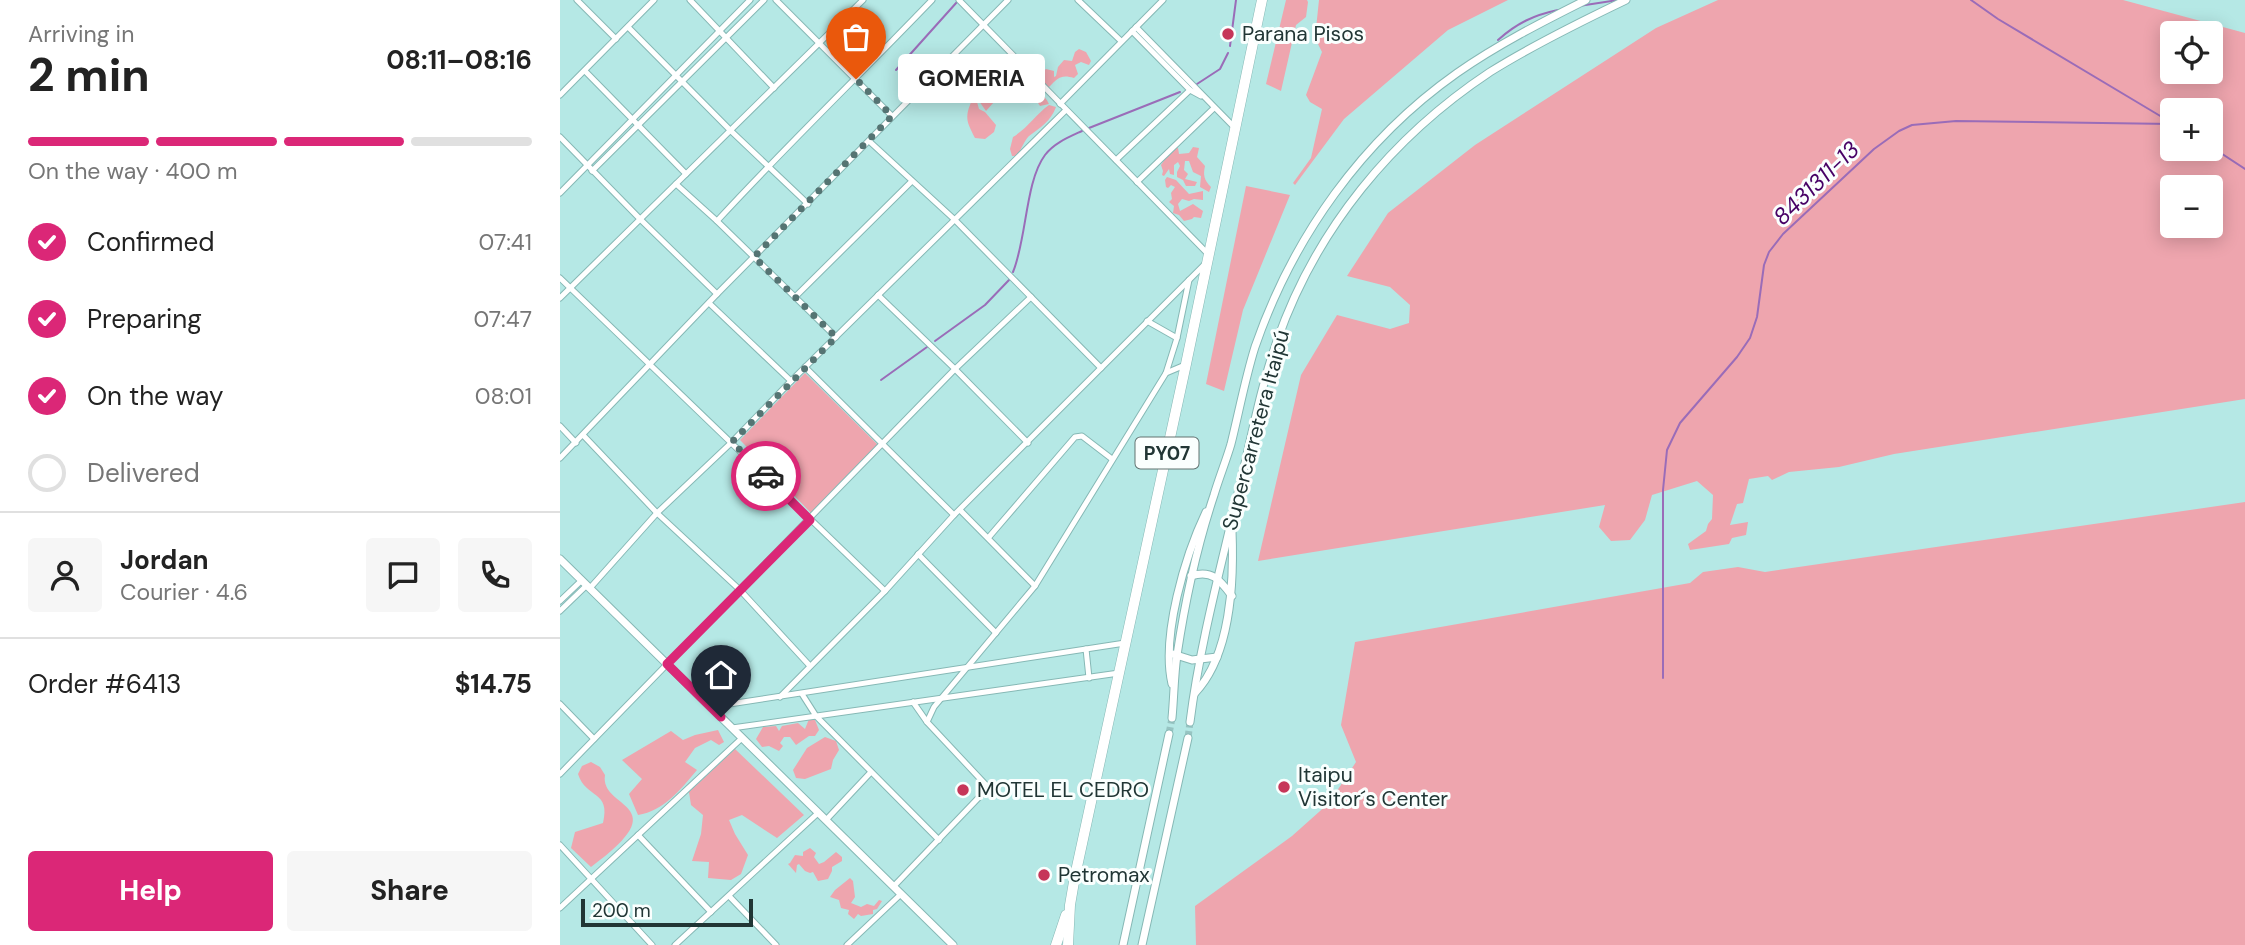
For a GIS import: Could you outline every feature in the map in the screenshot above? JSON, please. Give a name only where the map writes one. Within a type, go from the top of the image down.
[{"type":"highway","name":"PY07","points":[[1068,945],[1070,905],[1262,0]]},
{"type":"highway","points":[[1056,945],[1070,905]]},
{"type":"street","points":[[577,0],[617,39]]},
{"type":"street","points":[[560,95],[654,0]]},
{"type":"street","points":[[690,0],[774,88]]},
{"type":"street","points":[[560,193],[750,0]]},
{"type":"street","points":[[592,171],[764,0]]},
{"type":"street","points":[[776,0],[892,116]]},
{"type":"street","points":[[560,298],[863,0]]},
{"type":"street","points":[[717,221],[932,0]]},
{"type":"street","points":[[780,697],[885,591],[957,512],[1208,258],[959,0]]},
{"type":"street","points":[[560,458],[649,364],[1008,0]]},
{"type":"street","points":[[1078,0],[1121,41]]},
{"type":"street","points":[[1059,104],[1163,0]]},
{"type":"street","name":"Supercarretera Itaipú","points":[[1173,654],[1250,365],[1268,313],[1300,246],[1333,195],[1385,135],[1437,88],[1498,48],[1586,0]]},
{"type":"street","name":"Supercarretera Itaipú","points":[[1190,722],[1199,659],[1265,377],[1277,341],[1308,270],[1332,228],[1354,195],[1408,138],[1468,88],[1513,59],[1626,0]]},
{"type":"street","points":[[628,27],[807,204]]},
{"type":"street","points":[[1134,29],[1190,90],[1201,96],[1236,129]]},
{"type":"street","points":[[1134,29],[1200,91],[1201,96]]},
{"type":"street","points":[[585,71],[686,174]]},
{"type":"street","points":[[1116,160],[1190,90]]},
{"type":"street","points":[[1137,182],[1214,108]]},
{"type":"street","points":[[560,611],[1066,110]]},
{"type":"street","points":[[560,137],[718,294]]},
{"type":"street","points":[[869,141],[955,220],[1101,368]]},
{"type":"street","points":[[795,297],[912,181]]},
{"type":"street","points":[[676,184],[836,337]]},
{"type":"street","points":[[560,278],[885,591]]},
{"type":"street","points":[[927,722],[934,707],[964,669],[1035,586],[1166,373],[1177,338],[1189,280]]},
{"type":"street","points":[[878,295],[1028,443]]},
{"type":"street","points":[[560,774],[955,369],[1031,297]]},
{"type":"street","points":[[709,303],[791,381]]},
{"type":"street","points":[[1147,321],[1177,338]]},
{"type":"street","points":[[1166,373],[1186,364]]},
{"type":"street","points":[[805,368],[883,445],[989,537],[1035,586]]},
{"type":"street","points":[[560,426],[576,443]]},
{"type":"street","points":[[583,435],[657,513],[740,590],[810,666]]},
{"type":"street","points":[[989,537],[1075,437],[1083,436],[1112,460]]},
{"type":"street","points":[[1172,718],[1174,691],[1170,671],[1173,654],[1170,636],[1181,582],[1195,534],[1213,496]]},
{"type":"street","points":[[1195,694],[1204,683],[1217,657],[1232,596],[1232,522]]},
{"type":"street","points":[[918,554],[996,633]]},
{"type":"street","points":[[560,559],[953,945]]},
{"type":"street","points":[[1181,582],[1194,575],[1207,573],[1218,577],[1232,596]]},
{"type":"street","points":[[560,601],[586,584]]},
{"type":"street","points":[[710,707],[1125,643]]},
{"type":"street","points":[[1086,649],[1089,678]]},
{"type":"street","points":[[1173,654],[1192,660],[1217,657]]},
{"type":"street","points":[[732,728],[1119,673]]},
{"type":"street","points":[[802,694],[817,716],[939,840]]},
{"type":"street","points":[[894,886],[985,791],[986,785],[927,722],[913,702]]},
{"type":"street","points":[[560,704],[594,739]]},
{"type":"street","points":[[1123,945],[1169,734]]},
{"type":"street","points":[[560,908],[742,738]]},
{"type":"street","points":[[1142,945],[1188,738]]},
{"type":"street","points":[[826,820],[871,772]]},
{"type":"street","points":[[675,945],[818,813]]},
{"type":"street","points":[[638,835],[711,912]]},
{"type":"street","points":[[560,845],[652,945]]},
{"type":"street","points":[[847,945],[901,894]]},
{"type":"street","points":[[729,896],[776,945]]},
{"type":"street","points":[[853,939],[859,945]]},
{"type":"shaded area","points":[[1286,0],[1308,2],[1306,17],[1296,25],[1281,91],[1266,84]]},
{"type":"shaded area","points":[[1319,0],[1508,0],[1448,30],[1344,119],[1295,185],[1293,183],[1311,158],[1322,109],[1310,102],[1306,95],[1322,52],[1315,38]]},
{"type":"shaded area","points":[[1718,0],[2123,0],[2201,21],[2160,21],[2160,84],[2223,84],[2223,27],[2245,33],[2245,399],[1894,454],[1839,467],[1789,472],[1772,480],[1768,476],[1749,479],[1743,503],[1737,504],[1730,525],[1748,522],[1746,535],[1732,538],[1729,544],[1690,550],[1688,544],[1706,531],[1712,519],[1713,495],[1697,481],[1652,495],[1645,520],[1630,540],[1611,541],[1599,527],[1605,505],[1258,561],[1301,375],[1337,315],[1390,329],[1409,323],[1410,305],[1390,287],[1347,276],[1388,213],[1475,145],[1656,28]]},
{"type":"shaded area","points":[[1079,49],[1086,52],[1091,61],[1089,65],[1081,62],[1075,65],[1078,74],[1074,78],[1060,78],[1047,87],[1042,79],[1042,72],[1046,69],[1054,71],[1054,77],[1056,76],[1058,67],[1064,60],[1072,61]]},
{"type":"shaded area","points":[[1003,57],[1036,87],[1049,104],[1040,106],[1004,76],[998,63],[998,58]]},
{"type":"shaded area","points":[[994,68],[997,73],[1001,73],[1001,79],[1010,84],[986,111],[979,101],[974,100],[978,88],[986,83],[987,73]]},
{"type":"shaded area","points":[[972,100],[977,102],[979,109],[996,125],[994,132],[985,139],[975,138],[968,124],[967,116]]},
{"type":"shaded area","points":[[1049,105],[1056,107],[1051,116],[1027,138],[1017,156],[1012,156],[1010,149],[1013,137]]},
{"type":"shaded area","points":[[1173,147],[1178,148],[1179,154],[1189,153],[1193,147],[1199,148],[1197,157],[1205,166],[1205,177],[1211,187],[1209,192],[1200,187],[1201,176],[1193,172],[1189,161],[1185,161],[1184,170],[1188,174],[1185,179],[1197,182],[1195,186],[1186,186],[1183,180],[1177,177],[1180,166],[1178,162],[1174,165],[1174,175],[1170,174],[1169,169],[1162,175],[1161,165]]},
{"type":"shaded area","points":[[1167,177],[1176,180],[1189,194],[1203,191],[1203,200],[1182,199],[1178,204],[1180,211],[1193,204],[1203,211],[1201,218],[1194,217],[1184,221],[1173,213],[1174,206],[1169,202],[1175,187],[1166,187]]},
{"type":"shaded area","points":[[1246,186],[1290,195],[1243,310],[1224,391],[1206,384]]},
{"type":"shaded area","points":[[805,373],[878,445],[812,514],[740,440]]},
{"type":"shaded area","points":[[2245,502],[2245,945],[1196,945],[1195,906],[1292,836],[1329,803],[1356,762],[1341,725],[1355,642],[1690,583],[1703,572],[1738,567],[1765,572]]},
{"type":"shaded area","points":[[809,719],[815,720],[819,730],[815,736],[809,736],[796,745],[790,737],[784,737],[779,751],[769,746],[762,747],[756,739],[763,727],[776,726],[779,731],[782,726],[798,723],[805,729]]},
{"type":"shaded area","points":[[718,730],[724,742],[719,745],[711,740],[695,748],[685,762],[697,770],[678,792],[656,809],[638,815],[629,794],[642,779],[622,760],[671,731],[683,740]]},
{"type":"shaded area","points":[[825,737],[836,741],[839,750],[831,769],[805,779],[796,778],[793,770],[807,748]]},
{"type":"shaded area","points":[[735,749],[804,815],[777,838],[742,815],[729,820],[748,855],[741,874],[731,880],[708,878],[709,862],[692,861],[701,834],[703,815],[691,805],[689,792]]},
{"type":"shaded area","points":[[591,762],[600,767],[605,775],[606,786],[629,810],[633,819],[630,830],[617,846],[591,867],[571,848],[575,832],[603,823],[604,805],[586,788],[578,774],[582,766]]},
{"type":"shaded area","points":[[810,848],[816,853],[814,857],[819,864],[836,852],[842,857],[842,861],[832,867],[828,879],[818,881],[813,872],[805,871],[799,864],[796,873],[788,864],[795,855],[803,856],[803,852]]},
{"type":"shaded area","points":[[850,878],[853,881],[855,897],[851,903],[861,907],[867,904],[874,906],[879,900],[882,901],[877,909],[873,910],[873,914],[858,914],[854,919],[848,914],[849,910],[841,908],[839,900],[830,897]]},
{"type":"waterway","points":[[1230,46],[1236,0]]},
{"type":"waterway","points":[[1579,6],[1618,0]]},
{"type":"waterway","points":[[1971,0],[2160,116]]},
{"type":"waterway","points":[[896,70],[957,2]]},
{"type":"waterway","points":[[1498,40],[1526,20],[1558,10]]},
{"type":"waterway","points":[[1197,84],[1220,69],[1228,53]]},
{"type":"waterway","points":[[1089,128],[1180,92]]},
{"type":"waterway","name":"8431311-13","points":[[1663,678],[1663,490],[1667,450],[1680,423],[1750,338],[1757,317],[1764,265],[1769,252],[1783,234],[1874,149],[1912,125],[1956,121],[2160,124]]},
{"type":"waterway","points":[[1013,272],[1038,166],[1053,147],[1082,131]]},
{"type":"waterway","points":[[2223,155],[2245,169]]},
{"type":"waterway","points":[[935,341],[985,305],[1009,280]]},
{"type":"waterway","points":[[881,380],[927,347]]},
{"type":"tunnel","points":[[1169,734],[1172,718]]},
{"type":"tunnel","points":[[1188,738],[1190,722]]},
{"type":"way so far","points":[[766,476],[732,442],[836,337],[754,257],[892,116],[856,79]]},
{"type":"place","name":"Parana Pisos","points":[[1228,34]]},
{"type":"place","name":"GOMERIA","points":[[856,79]]},
{"type":"place","name":"Itaipu Visitor´s Center","points":[[1284,787]]},
{"type":"place","name":"MOTEL EL CEDRO","points":[[963,790]]},
{"type":"place","name":"Petromax","points":[[1044,875]]},
{"type":"route","points":[[721,717],[667,664],[810,520],[766,476]]}]
